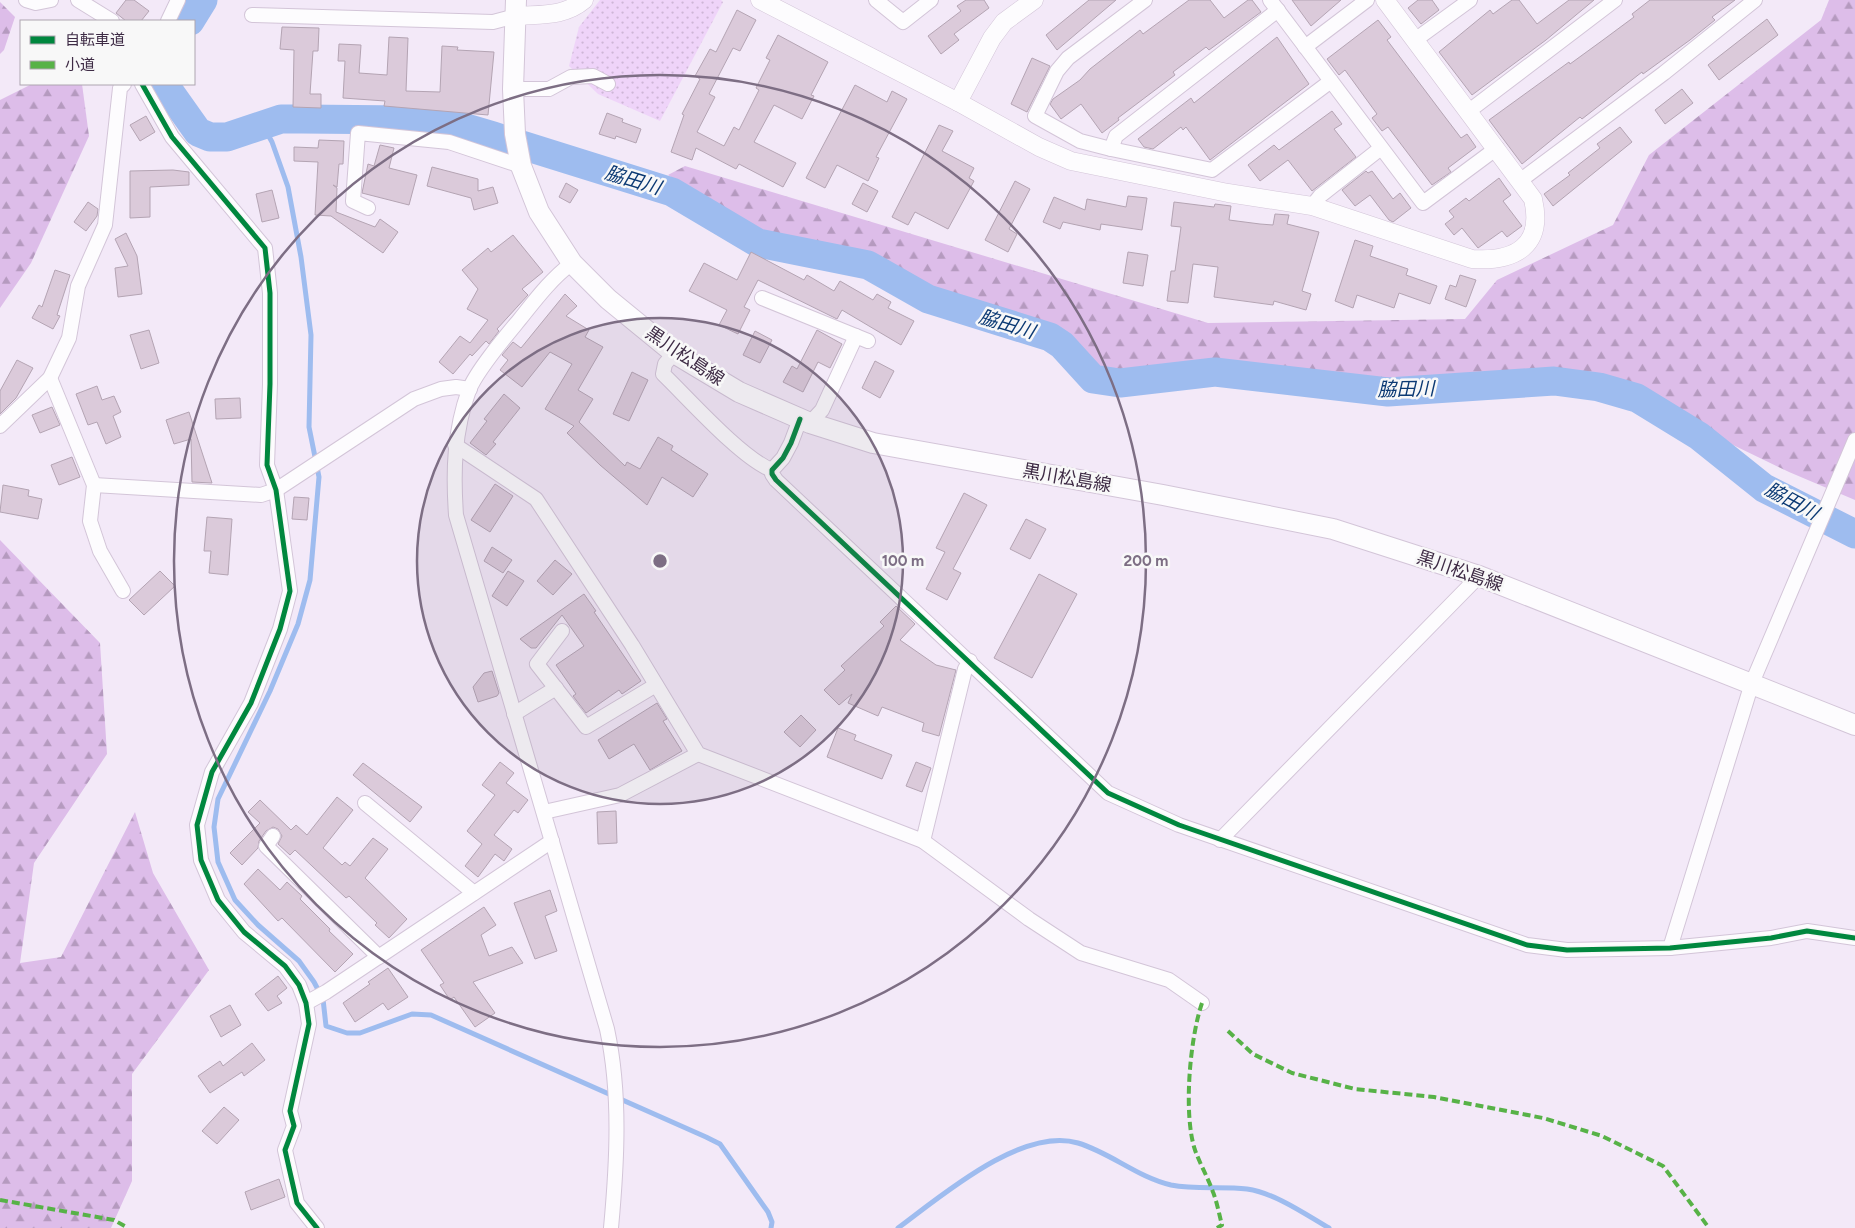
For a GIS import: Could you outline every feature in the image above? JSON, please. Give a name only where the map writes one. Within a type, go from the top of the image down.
[{"type":"main road","name":"黒川松島線","points":[[516,8],[514,89],[516,134],[521,166],[540,212],[572,263],[608,299],[674,353],[739,392],[805,421],[874,443],[1163,495],[1334,529],[1479,576],[1855,724]]},
{"type":"street","points":[[26,0],[36,3],[51,0]]},
{"type":"street","points":[[78,0],[110,20]]},
{"type":"street","points":[[168,20],[178,0]]},
{"type":"street","points":[[252,15],[493,22],[516,8],[556,14],[573,10],[584,0]]},
{"type":"street","points":[[760,0],[958,102],[1039,147],[1071,161],[1228,193],[1312,206],[1472,259],[1492,260],[1512,255],[1526,244],[1535,232],[1537,216],[1534,199],[1385,0]]},
{"type":"street","points":[[876,0],[903,22],[931,0]]},
{"type":"street","points":[[958,102],[992,38],[1004,22],[1034,0]]},
{"type":"street","points":[[1145,0],[1068,58],[1057,71],[1036,116],[1080,141],[1212,170],[1331,81]]},
{"type":"street","points":[[1305,47],[1367,0]]},
{"type":"street","points":[[1415,40],[1470,0]]},
{"type":"street","points":[[1469,112],[1615,0]]},
{"type":"street","points":[[1521,180],[1664,72],[1755,0]]},
{"type":"street","points":[[1111,149],[1116,136],[1274,5],[1423,203],[1497,148]]},
{"type":"street","points":[[514,89],[549,89],[571,77],[593,76],[608,84]]},
{"type":"street","points":[[0,426],[50,378],[69,338],[78,286],[105,224],[120,88],[123,85]]},
{"type":"street","points":[[143,85],[172,137],[265,248],[270,302],[270,384],[267,465],[276,490],[290,592],[280,629],[251,703],[212,772],[197,825],[201,860],[218,900],[244,932],[286,966],[299,985],[306,1003],[310,1024],[290,1110],[294,1126],[285,1150],[297,1203],[317,1228]]},
{"type":"street","points":[[368,208],[353,201],[358,133],[449,142],[521,166]]},
{"type":"street","points":[[1312,206],[1320,196],[1381,148]]},
{"type":"street","points":[[572,263],[555,276],[511,329],[470,389],[455,446],[454,482],[456,514],[608,1029],[613,1058],[616,1106],[615,1190],[611,1228]]},
{"type":"street","points":[[762,298],[862,339],[822,410],[805,421],[782,458],[772,470]]},
{"type":"street","points":[[674,353],[665,364],[663,374],[737,445],[772,470],[776,480],[1108,792],[1179,826],[1526,945],[1567,950],[1670,948],[1771,938],[1807,931],[1855,938]]},
{"type":"street","points":[[50,378],[94,485],[90,522],[100,551],[123,591]]},
{"type":"street","points":[[94,485],[261,495],[276,490],[414,399],[441,389],[456,386],[470,389]]},
{"type":"street","points":[[1670,948],[1752,683],[1810,542],[1824,516],[1855,440]]},
{"type":"street","points":[[455,446],[536,499],[656,685],[698,754],[923,841],[1029,919],[1081,953],[1169,980],[1202,1003]]},
{"type":"street","points":[[1220,840],[1479,576]]},
{"type":"street","points":[[562,631],[537,664],[586,727],[656,685]]},
{"type":"street","points":[[923,841],[965,669],[970,661]]},
{"type":"street","points":[[514,714],[556,688]]},
{"type":"street","points":[[544,812],[620,795],[698,754]]},
{"type":"street","points":[[365,803],[474,893]]},
{"type":"street","points":[[273,836],[266,846],[379,957]]},
{"type":"street","points":[[306,1003],[379,957],[552,840]]},
{"type":"shaded area","points":[[600,0],[721,0],[723,2],[660,121],[598,94],[569,66],[579,27]]},
{"type":"green space","points":[[1829,0],[1855,0],[1855,500],[1789,472],[1731,444],[1691,416],[1660,405],[1635,391],[1564,375],[1389,386],[1214,367],[1101,377],[1058,335],[762,238],[668,175],[685,166],[1208,323],[1465,319],[1497,280],[1613,225],[1649,155],[1821,20]]},
{"type":"green space","points":[[0,2],[15,17],[4,50],[0,54]]},
{"type":"green space","points":[[30,85],[82,85],[89,136],[31,263],[0,308],[0,100]]},
{"type":"green space","points":[[0,540],[100,643],[107,754],[34,863],[20,963],[61,957],[135,812],[153,873],[209,970],[132,1074],[132,1181],[111,1228],[0,1228]]},
{"type":"building","points":[[126,0],[134,0],[149,11],[142,20],[125,20],[116,13]]},
{"type":"building","points":[[966,0],[984,0],[989,8],[954,34],[959,40],[941,54],[928,36],[961,11],[957,6]]},
{"type":"building","points":[[1089,0],[1116,0],[1057,50],[1046,35]]},
{"type":"building","points":[[1189,0],[1210,0],[1224,18],[1248,0],[1252,0],[1261,12],[1209,50],[1206,47],[1173,72],[1175,75],[1118,118],[1119,120],[1102,133],[1081,104],[1061,119],[1050,104],[1053,99],[1080,80],[1090,69],[1140,30],[1143,34]]},
{"type":"building","points":[[1292,0],[1341,0],[1311,26]]},
{"type":"building","points":[[1418,0],[1432,0],[1439,10],[1421,24],[1408,8]]},
{"type":"building","points":[[1512,0],[1519,0],[1537,24],[1569,0],[1594,0],[1546,40],[1472,95],[1439,52],[1490,10],[1493,14]]},
{"type":"building","points":[[1650,0],[1735,0],[1712,17],[1715,20],[1690,40],[1643,74],[1642,72],[1582,119],[1580,117],[1522,164],[1489,120],[1634,17],[1632,14]]},
{"type":"building","points":[[737,10],[756,20],[740,51],[733,48],[709,94],[715,97],[697,132],[724,146],[734,127],[739,130],[759,90],[756,88],[770,60],[766,58],[778,35],[828,62],[811,95],[814,96],[802,119],[774,105],[754,142],[796,163],[783,187],[739,164],[736,169],[696,148],[692,160],[671,152],[684,115],[682,114],[700,79],[695,76],[710,49],[716,52]]},
{"type":"building","points":[[1767,19],[1778,35],[1719,80],[1708,65]]},
{"type":"building","points":[[1378,20],[1391,37],[1387,40],[1461,138],[1467,134],[1476,147],[1448,168],[1451,172],[1432,185],[1388,127],[1382,131],[1372,118],[1377,114],[1345,70],[1339,75],[1327,59]]},
{"type":"building","points":[[282,27],[319,28],[318,51],[313,51],[310,94],[321,94],[321,108],[293,107],[294,50],[280,49]]},
{"type":"building","points":[[389,37],[408,38],[406,91],[440,92],[442,46],[458,47],[457,50],[494,52],[488,115],[384,106],[385,101],[343,98],[345,61],[338,61],[339,44],[361,45],[359,73],[387,75]]},
{"type":"building","points":[[1277,37],[1309,84],[1210,160],[1186,127],[1183,130],[1181,127],[1153,149],[1144,147],[1138,139],[1191,98],[1194,103]]},
{"type":"building","points":[[1032,58],[1050,66],[1027,112],[1011,104]]},
{"type":"building","points":[[855,85],[887,102],[892,91],[907,99],[876,157],[879,158],[868,181],[837,165],[825,188],[806,178]]},
{"type":"building","points":[[1682,89],[1693,103],[1665,124],[1655,110]]},
{"type":"building","points":[[1332,111],[1342,124],[1334,129],[1356,157],[1312,191],[1288,160],[1260,181],[1248,165],[1274,145],[1279,150]]},
{"type":"building","points":[[607,113],[623,119],[622,122],[641,129],[636,143],[616,136],[615,139],[599,134]]},
{"type":"building","points":[[146,116],[155,132],[140,141],[130,125]]},
{"type":"building","points":[[939,125],[953,131],[942,151],[974,168],[969,178],[974,181],[948,229],[915,212],[908,225],[892,217]]},
{"type":"building","points":[[1620,127],[1632,142],[1553,206],[1544,194],[1570,175],[1568,173],[1600,148],[1597,144]]},
{"type":"building","points":[[319,140],[344,141],[343,164],[339,164],[337,187],[333,185],[337,188],[336,212],[375,227],[380,219],[398,232],[383,253],[331,216],[315,215],[318,162],[294,161],[294,147],[318,148]]},
{"type":"building","points":[[380,145],[394,148],[389,168],[417,175],[409,205],[362,193],[368,164],[374,166]]},
{"type":"building","points":[[432,167],[478,179],[478,191],[493,187],[498,203],[474,210],[471,198],[427,186]]},
{"type":"building","points":[[173,170],[189,172],[189,185],[150,187],[150,217],[130,218],[130,171]]},
{"type":"building","points":[[1366,171],[1368,173],[1372,171],[1393,199],[1400,193],[1411,208],[1393,222],[1389,220],[1370,195],[1355,206],[1342,190]]},
{"type":"building","points":[[1499,178],[1511,195],[1503,201],[1522,226],[1507,237],[1502,231],[1478,248],[1462,228],[1454,235],[1445,224],[1454,217],[1449,211],[1466,198],[1469,201]]},
{"type":"building","points":[[1015,181],[1030,189],[1009,229],[1017,234],[1008,252],[985,240]]},
{"type":"building","points":[[566,183],[578,190],[570,203],[559,197]]},
{"type":"building","points":[[863,183],[878,191],[867,212],[852,204]]},
{"type":"building","points":[[272,190],[279,218],[262,222],[256,194]]},
{"type":"building","points":[[1128,196],[1147,198],[1142,230],[1101,224],[1100,230],[1063,222],[1060,229],[1043,222],[1054,197],[1085,210],[1087,199],[1126,207]]},
{"type":"building","points":[[88,202],[98,209],[97,216],[86,231],[74,222]]},
{"type":"building","points":[[1174,202],[1214,207],[1215,204],[1231,206],[1229,220],[1260,224],[1273,225],[1275,214],[1289,215],[1287,224],[1319,232],[1302,291],[1311,294],[1306,310],[1274,301],[1273,305],[1214,297],[1218,267],[1193,264],[1188,303],[1167,301],[1171,271],[1175,271],[1181,227],[1171,226]]},
{"type":"building","points":[[126,233],[137,256],[142,294],[118,297],[115,268],[128,266],[115,239]]},
{"type":"building","points":[[513,235],[543,272],[522,289],[528,295],[497,329],[499,331],[489,344],[486,341],[472,356],[470,354],[453,374],[439,362],[460,336],[470,343],[488,320],[467,309],[478,289],[462,270],[488,248],[491,252]]},
{"type":"building","points":[[1355,240],[1373,246],[1370,256],[1408,269],[1406,275],[1437,286],[1430,304],[1399,293],[1394,308],[1357,295],[1353,308],[1335,301]]},
{"type":"building","points":[[751,252],[804,280],[807,275],[834,291],[840,281],[873,300],[877,294],[891,302],[888,308],[914,321],[901,345],[842,310],[837,319],[758,280],[744,307],[750,310],[738,334],[719,325],[727,310],[689,291],[704,263],[737,280]]},
{"type":"building","points":[[1128,252],[1148,255],[1143,286],[1123,283]]},
{"type":"building","points":[[55,270],[70,275],[57,315],[60,316],[53,329],[32,318],[39,305],[42,307]]},
{"type":"building","points":[[1460,275],[1476,280],[1466,307],[1445,299],[1450,285],[1456,287]]},
{"type":"building","points":[[565,294],[577,306],[566,316],[589,330],[585,337],[603,347],[578,390],[593,399],[579,422],[625,466],[627,462],[640,469],[658,437],[673,446],[671,450],[708,474],[693,497],[662,477],[647,505],[600,465],[567,433],[574,426],[545,409],[572,364],[550,352],[522,387],[500,370],[508,360],[502,355],[513,342],[521,348]]},
{"type":"building","points":[[149,330],[159,363],[141,369],[130,335]]},
{"type":"building","points":[[817,330],[842,344],[830,368],[818,362],[803,392],[783,382],[792,366],[797,369]]},
{"type":"building","points":[[755,331],[772,340],[760,363],[743,355]]},
{"type":"building","points":[[17,360],[33,368],[16,398],[0,414],[0,391]]},
{"type":"building","points":[[875,361],[894,371],[880,398],[862,388]]},
{"type":"building","points":[[632,372],[648,380],[629,421],[613,414]]},
{"type":"building","points":[[97,386],[102,400],[114,396],[121,412],[113,416],[121,437],[106,444],[97,422],[88,425],[76,394]]},
{"type":"building","points":[[504,394],[520,408],[493,442],[496,444],[486,455],[470,443],[487,421],[484,419]]},
{"type":"building","points":[[240,398],[241,418],[216,419],[215,399]]},
{"type":"building","points":[[52,407],[60,425],[40,433],[32,415]]},
{"type":"building","points":[[189,412],[212,483],[192,482],[191,439],[174,444],[166,420]]},
{"type":"building","points":[[72,457],[80,477],[59,485],[51,465]]},
{"type":"building","points":[[495,484],[513,496],[490,532],[471,520]]},
{"type":"building","points":[[3,485],[29,490],[28,496],[42,499],[38,519],[0,512]]},
{"type":"building","points":[[964,493],[987,505],[953,569],[961,573],[947,600],[926,589],[945,552],[936,548]]},
{"type":"building","points":[[294,497],[309,498],[307,520],[292,519]]},
{"type":"building","points":[[207,517],[232,519],[228,575],[209,573],[211,551],[204,551]]},
{"type":"building","points":[[1026,519],[1046,529],[1030,559],[1010,549]]},
{"type":"building","points":[[492,547],[512,560],[503,573],[484,561]]},
{"type":"building","points":[[555,560],[572,574],[553,595],[537,581]]},
{"type":"building","points":[[160,571],[175,586],[144,615],[129,600]]},
{"type":"building","points":[[508,571],[524,581],[507,606],[492,596]]},
{"type":"building","points":[[1039,574],[1077,594],[1032,678],[994,658]]},
{"type":"building","points":[[584,594],[641,681],[622,694],[619,690],[586,713],[573,696],[576,694],[556,665],[584,646],[562,615],[536,648],[531,648],[520,639]]},
{"type":"building","points":[[896,606],[915,624],[900,640],[936,665],[956,670],[939,736],[922,731],[924,723],[882,707],[878,716],[848,703],[852,694],[839,705],[824,690],[845,670],[841,666],[884,626],[880,622]]},
{"type":"building","points":[[492,671],[499,693],[497,696],[478,702],[473,687],[484,673]]},
{"type":"building","points":[[657,703],[667,719],[663,721],[682,751],[650,770],[634,744],[609,759],[598,740]]},
{"type":"building","points":[[801,715],[816,730],[800,747],[784,732]]},
{"type":"building","points":[[838,728],[856,735],[854,740],[892,755],[882,779],[827,757]]},
{"type":"building","points":[[500,762],[514,773],[506,783],[528,800],[518,813],[514,810],[494,835],[512,849],[504,861],[495,854],[478,877],[465,866],[482,844],[467,831],[495,795],[482,785]]},
{"type":"building","points":[[916,762],[931,768],[922,792],[906,786]]},
{"type":"building","points":[[363,763],[422,807],[410,822],[353,775]]},
{"type":"building","points":[[337,797],[353,810],[323,848],[342,865],[345,862],[350,866],[373,838],[388,849],[365,878],[407,919],[389,938],[375,925],[377,923],[349,896],[346,898],[295,850],[290,855],[278,844],[282,836],[278,829],[273,827],[266,831],[259,841],[258,848],[242,865],[230,853],[260,823],[248,812],[260,800],[291,830],[296,825],[307,835]]},
{"type":"building","points":[[616,811],[617,843],[598,844],[597,812]]},
{"type":"building","points":[[258,869],[280,890],[287,882],[302,896],[300,899],[330,929],[329,931],[353,954],[335,972],[282,918],[278,921],[244,884]]},
{"type":"building","points":[[550,890],[557,911],[545,916],[557,951],[535,959],[514,903]]},
{"type":"building","points":[[484,907],[496,925],[481,935],[489,956],[512,947],[523,963],[473,982],[495,1013],[475,1027],[454,997],[450,1000],[440,985],[444,983],[421,950]]},
{"type":"building","points":[[388,968],[408,997],[388,1010],[383,1003],[355,1022],[343,1003],[370,984],[368,982]]},
{"type":"building","points":[[278,976],[287,988],[277,996],[282,1003],[268,1011],[255,994]]},
{"type":"building","points":[[230,1005],[241,1025],[221,1037],[210,1016]]},
{"type":"building","points":[[252,1043],[265,1060],[244,1076],[242,1072],[210,1093],[198,1076],[220,1061],[223,1066]]},
{"type":"building","points":[[224,1107],[239,1120],[217,1144],[202,1131]]},
{"type":"building","points":[[279,1179],[285,1197],[251,1210],[245,1192]]},
{"type":"waterway","name":"脇田川","points":[[191,20],[203,0]]},
{"type":"waterway","name":"脇田川","points":[[165,85],[198,132],[210,137],[227,137],[281,119],[409,120],[449,123],[672,192],[758,243],[868,265],[928,299],[1050,337],[1062,345],[1093,379],[1120,383],[1215,372],[1388,392],[1554,381],[1599,387],[1637,398],[1699,436],[1764,488],[1855,534]]},
{"type":"waterway","points":[[263,126],[272,142],[288,187],[301,257],[311,335],[309,427],[319,477],[310,580],[298,624],[270,691],[218,799],[214,827],[218,862],[235,900],[258,925],[299,961],[323,999],[326,1026],[347,1033],[360,1033],[412,1014],[431,1015],[706,1137],[720,1144],[768,1212],[772,1222],[771,1228]]},
{"type":"waterway","points":[[898,1228],[959,1183],[1008,1154],[1032,1145],[1056,1140],[1090,1147],[1147,1176],[1171,1185],[1238,1188],[1258,1191],[1290,1205],[1329,1228]]},
{"type":"marked path","points":[[1202,1003],[1191,1055],[1189,1117],[1195,1150],[1218,1208],[1222,1225],[1217,1228]]},
{"type":"marked path","points":[[1228,1031],[1253,1054],[1292,1073],[1355,1089],[1434,1097],[1543,1118],[1602,1136],[1663,1166],[1709,1228]]},
{"type":"marked path","points":[[0,1200],[114,1220],[128,1228]]},
{"type":"cycle path","points":[[143,85],[172,137],[265,248],[270,293],[270,384],[267,465],[276,490],[290,591],[280,629],[251,703],[212,772],[197,825],[201,860],[218,900],[244,932],[285,966],[299,985],[306,1003],[309,1024],[290,1111],[294,1126],[285,1150],[297,1203],[317,1228]]},
{"type":"cycle path","points":[[800,419],[783,458],[772,470],[776,480],[1108,793],[1179,825],[1527,945],[1567,950],[1670,948],[1771,938],[1807,931],[1855,938]]}]
